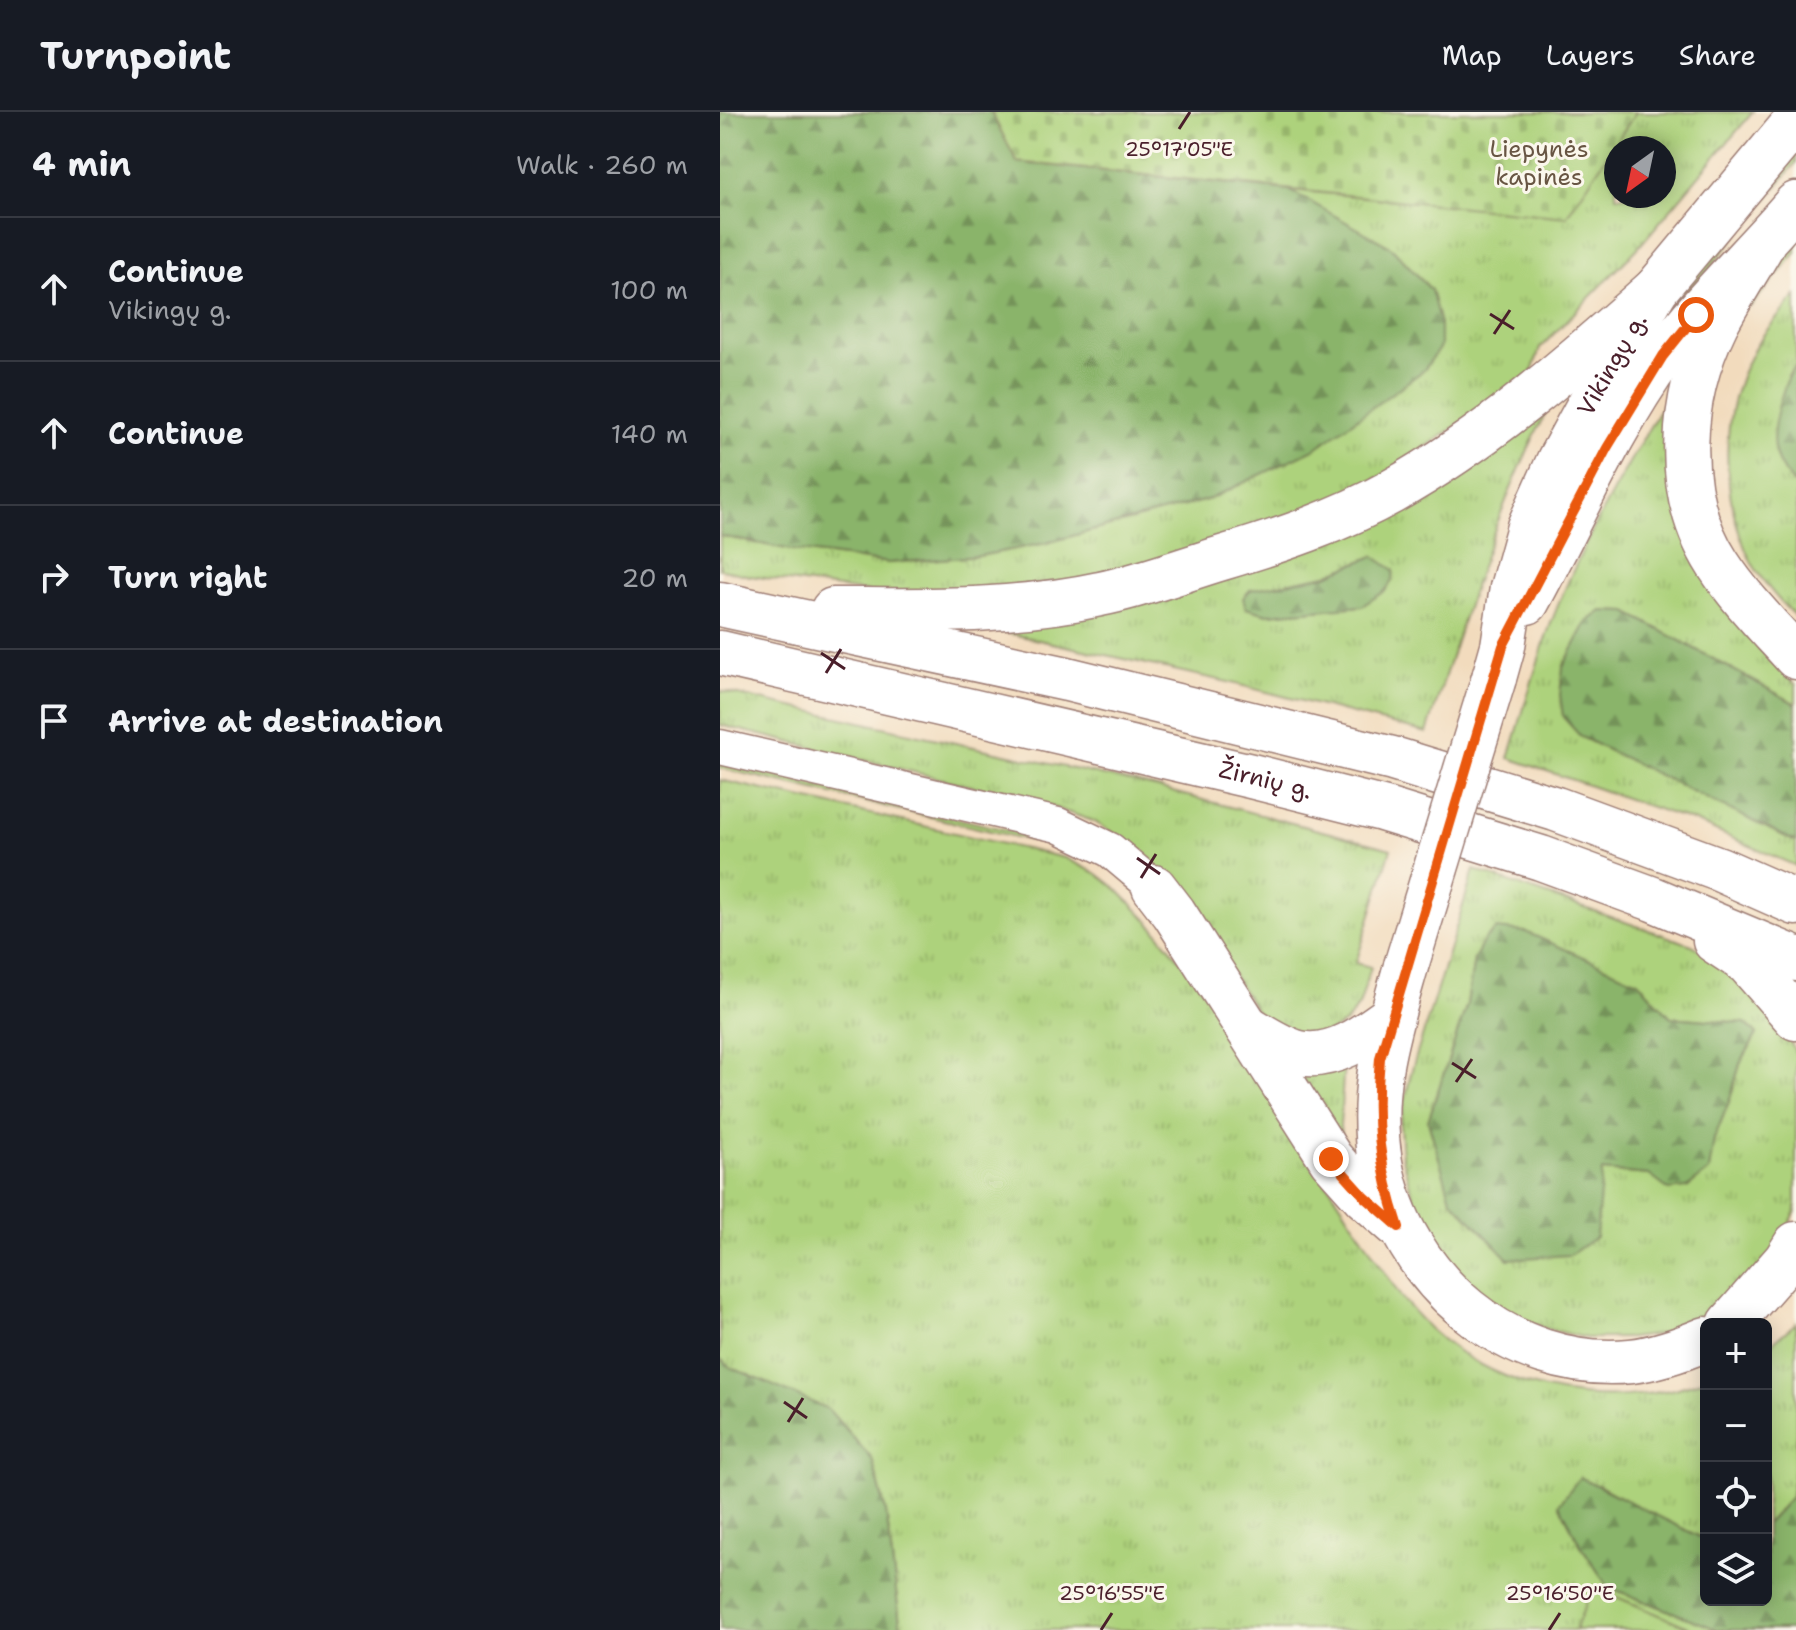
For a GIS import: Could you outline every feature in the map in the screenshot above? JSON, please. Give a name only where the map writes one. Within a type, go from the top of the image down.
[{"type":"main road","name":"Vikingų g.","points":[[1498,662],[1512,588],[1529,527],[1559,460],[1656,289],[1796,121]]},
{"type":"main road","name":"Vikingų g.","points":[[1498,662],[1607,448],[1663,356],[1796,204]]},
{"type":"main road","points":[[1762,245],[1716,324],[1700,364],[1690,406],[1686,466],[1701,532],[1717,562],[1741,597],[1796,657]]},
{"type":"main road","points":[[733,607],[927,610],[1018,605],[1100,594],[1288,538],[1391,493],[1473,440],[1561,374],[1656,289]]},
{"type":"main road","points":[[733,607],[1067,679],[1393,759],[1556,809],[1719,869],[1796,903]]},
{"type":"main road","name":"Žirnių g.","points":[[720,653],[1367,805],[1541,858],[1653,899],[1796,959]]},
{"type":"main road","points":[[1399,1227],[1380,1162],[1376,1128],[1380,1058],[1498,662]]},
{"type":"main road","points":[[1154,887],[1174,913],[1331,1159],[1365,1197],[1399,1227],[1427,1270],[1465,1309],[1514,1340],[1539,1350],[1585,1360],[1631,1361],[1680,1350],[1700,1342]]},
{"type":"main road","points":[[1653,899],[1748,963],[1796,1018]]},
{"type":"main road","points":[[1247,1027],[1283,1047],[1300,1053],[1317,1054],[1352,1042],[1392,1016]]},
{"type":"main road","points":[[1735,1318],[1786,1260],[1796,1244]]},
{"type":"main road","points":[[1758,1318],[1796,1296]]},
{"type":"street","points":[[720,747],[1058,825],[1110,850],[1154,887]]},
{"type":"green space","points":[[720,112],[991,112],[1017,162],[1289,190],[1392,248],[1431,290],[1440,324],[1440,347],[1424,370],[1316,448],[1210,499],[1046,543],[979,556],[889,563],[792,550],[720,536]]},
{"type":"green space","name":"Liepynės kapinės","points":[[991,112],[1636,112],[1620,136],[1604,136],[1604,160],[1566,217],[1017,162]]},
{"type":"green space","points":[[1636,112],[1753,112],[1676,203],[1676,136],[1620,136]]},
{"type":"green space","points":[[1796,143],[1796,163],[1680,304],[1628,380],[1659,318]]},
{"type":"green space","points":[[1604,160],[1604,208],[1672,208],[1637,249],[1540,348],[1531,375],[1386,474],[1305,515],[1112,577],[1003,588],[877,593],[720,569],[720,536],[792,550],[889,563],[979,556],[1046,543],[1210,499],[1431,290],[1392,248],[1289,190],[1566,216]]},
{"type":"green space","points":[[1796,240],[1796,253],[1750,307],[1744,303]]},
{"type":"green space","points":[[1796,296],[1796,365],[1788,375],[1792,482],[1796,485],[1796,617],[1767,585],[1745,548],[1731,501],[1727,451],[1729,426],[1741,377],[1760,339]]},
{"type":"green space","points":[[1796,365],[1796,485],[1780,466],[1773,435],[1783,392]]},
{"type":"green space","points":[[1678,379],[1718,601],[1746,635],[1796,685],[1796,704],[1627,612],[1602,611],[1581,737],[1796,842],[1796,866],[1695,822],[1509,758],[1540,656],[1564,591],[1609,498]]},
{"type":"green space","points":[[1549,406],[1496,526],[1427,733],[1228,682],[971,625],[1476,460],[1482,462],[1491,455],[1491,448]],"holes":[[[1374,556],[1362,606],[1268,614],[1246,608],[1250,590],[1327,575]]]},
{"type":"green space","points":[[1374,556],[1394,570],[1393,580],[1385,591],[1362,606],[1268,614],[1246,608],[1243,598],[1250,590],[1327,575]]},
{"type":"green space","points":[[1602,611],[1627,612],[1796,704],[1796,842],[1581,737],[1563,717],[1560,695],[1563,667],[1587,622]]},
{"type":"green space","points":[[720,691],[1146,785],[1391,849],[1356,963],[1371,967],[1359,1006],[1344,1024],[1320,1037],[1300,1038],[1259,1015],[1169,880],[1131,844],[1093,821],[1037,802],[720,725]]},
{"type":"green space","points":[[720,763],[1045,839],[1052,843],[720,768]]},
{"type":"green space","points":[[720,780],[1065,858],[1096,873],[1118,890],[1150,923],[1195,978],[1401,1297],[1430,1329],[1459,1352],[1491,1370],[1562,1392],[1598,1396],[1635,1395],[1671,1390],[1700,1381],[1700,1537],[1598,1485],[1559,1504],[1608,1587],[1719,1630],[901,1630],[886,1512],[872,1459],[768,1384],[730,1367],[720,1359]]},
{"type":"green space","points":[[1474,870],[1692,945],[1728,966],[1778,1016],[1796,1054],[1796,1211],[1777,1249],[1730,1300],[1702,1318],[1662,1334],[1586,1338],[1544,1328],[1511,1314],[1477,1291],[1450,1264],[1431,1235],[1413,1197],[1402,1158],[1400,1124],[1411,1073]],"holes":[[[1474,959],[1637,981],[1671,1017],[1745,1023],[1757,1034],[1740,1064],[1714,1139],[1708,1171],[1649,1175],[1602,1171],[1428,1121],[1467,1004]]]},
{"type":"green space","points":[[1496,929],[1526,932],[1638,981],[1671,1017],[1745,1023],[1757,1034],[1740,1064],[1714,1139],[1709,1171],[1687,1188],[1669,1190],[1649,1175],[1602,1171],[1596,1237],[1570,1255],[1508,1259],[1451,1199],[1428,1121],[1467,1004],[1474,959],[1484,940]]},
{"type":"green space","points":[[1344,1061],[1340,1126],[1342,1150],[1296,1069]]},
{"type":"green space","points":[[1796,1323],[1796,1451],[1791,1497],[1772,1518],[1772,1390],[1772,1343]]},
{"type":"green space","points":[[720,1359],[730,1367],[828,1409],[872,1459],[886,1512],[901,1630],[720,1630]]},
{"type":"green space","points":[[1796,1451],[1796,1630],[1719,1630],[1608,1587],[1559,1504],[1580,1477],[1700,1537],[1700,1606],[1772,1606],[1772,1518],[1791,1497]]},
{"type":"green space","points":[[1593,1587],[1688,1627],[1686,1630],[1575,1630]]},
{"type":"route","points":[[1331,1159],[1365,1197],[1399,1227],[1387,1193],[1376,1128],[1380,1058],[1503,646],[1607,448],[1663,356],[1696,315]]}]
